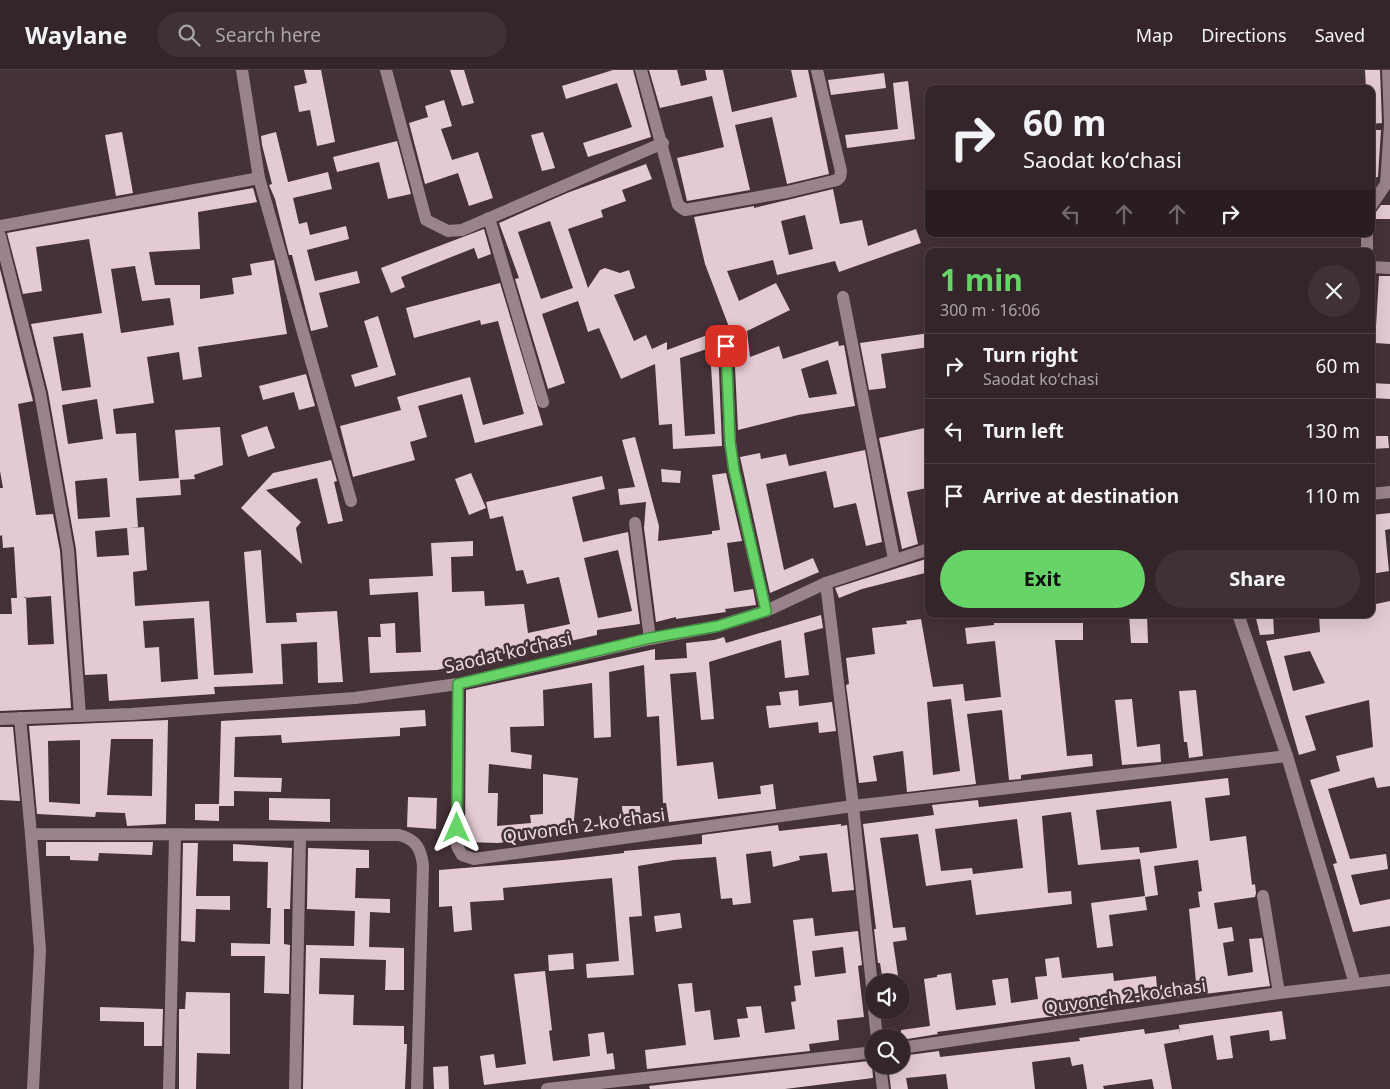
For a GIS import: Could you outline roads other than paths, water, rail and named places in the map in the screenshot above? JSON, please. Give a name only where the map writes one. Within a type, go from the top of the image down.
[{"type":"street","points":[[242,70],[259,178],[351,501]]},
{"type":"street","points":[[386,70],[426,220],[448,231],[462,230],[663,143]]},
{"type":"street","points":[[641,70],[663,143],[678,205],[685,210],[787,192],[837,180],[840,177],[841,171],[818,70]]},
{"type":"street","points":[[1375,200],[1386,184],[1390,124],[1388,70]]},
{"type":"street","points":[[0,226],[259,178]]},
{"type":"street","points":[[489,218],[543,402]]},
{"type":"street","points":[[0,236],[40,393],[68,550],[80,716]]},
{"type":"street","points":[[1375,268],[1390,268]]},
{"type":"street","points":[[843,297],[894,558]]},
{"type":"street","points":[[726,346],[730,442],[734,470],[766,611]]},
{"type":"street","points":[[1375,494],[1390,492]]},
{"type":"street","points":[[634,522],[650,638]]},
{"type":"street","name":"Saodat koʻchasi","points":[[0,719],[132,714],[355,698],[458,684],[650,638],[718,626],[766,611],[826,583],[894,558],[925,550]]},
{"type":"street","points":[[826,583],[854,806],[871,974]]},
{"type":"street","points":[[1239,618],[1287,756],[1355,984]]},
{"type":"street","name":"Quvonch 2-koʻchasi","points":[[458,684],[457,846],[460,853],[468,858],[854,806],[1287,756]]},
{"type":"street","points":[[20,718],[40,950],[33,1089]]},
{"type":"street","points":[[30,834],[300,837],[399,836],[411,840],[422,853],[423,865],[417,1089]]},
{"type":"street","points":[[169,1089],[175,836]]},
{"type":"street","points":[[295,1089],[300,837]]},
{"type":"street","points":[[1263,896],[1279,993]]},
{"type":"street","name":"Quvonch 2-koʻchasi","points":[[910,1047],[1279,993],[1390,980]]},
{"type":"street","points":[[546,1089],[865,1053]]},
{"type":"street","points":[[881,1074],[883,1089]]}]
